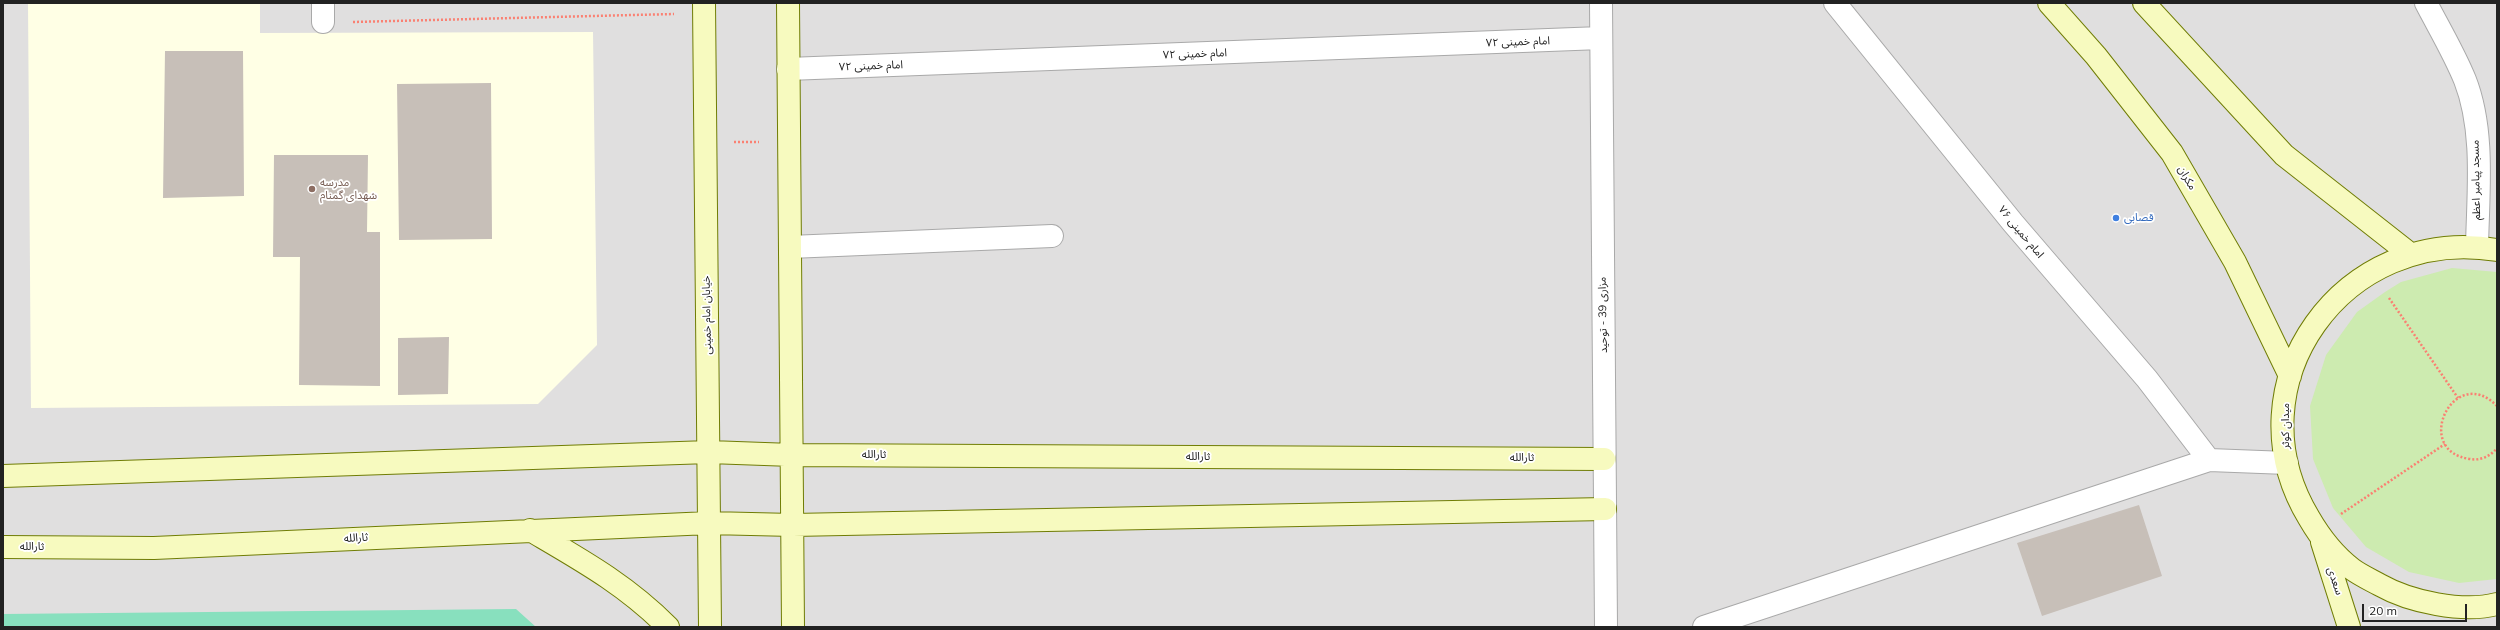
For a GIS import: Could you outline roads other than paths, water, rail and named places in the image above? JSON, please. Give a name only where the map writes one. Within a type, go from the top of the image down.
[{"type":"main road","points":[[788,3],[793,627]]},
{"type":"main road","name":"مکران","points":[[2049,3],[2096,56],[2172,153],[2235,262],[2290,376]]},
{"type":"main road","points":[[2144,3],[2284,155],[2410,254]]},
{"type":"main road","name":"خیابان امام خمینی","points":[[704,8],[710,627]]},
{"type":"main road","name":"میدان کوثر","points":[[2487,249],[2443,247],[2410,254],[2383,265],[2358,280],[2335,299],[2316,322],[2301,348],[2290,376],[2284,405],[2283,436],[2286,463],[2298,500],[2319,535],[2352,569],[2396,594],[2445,606],[2497,604]]},
{"type":"main road","points":[[3,476],[709,452]]},
{"type":"main road","name":"ثارالله","points":[[709,452],[792,455],[1604,459]]},
{"type":"main road","points":[[792,525],[1605,509]]},
{"type":"main road","name":"ثارالله","points":[[3,547],[154,548],[709,523],[792,525]]},
{"type":"main road","points":[[530,530],[606,574],[646,605],[668,627]]},
{"type":"main road","name":"سعدی","points":[[2319,535],[2349,627]]},
{"type":"street","name":"مزاری 39 - توحید","points":[[1600,3],[1606,627]]},
{"type":"street","name":"امام خمینی ۷۶","points":[[1835,3],[2013,224],[2147,379],[2209,460]]},
{"type":"street","name":"مسجد پیامبر اعظم","points":[[2426,3],[2465,80],[2474,116],[2487,249]]},
{"type":"street","name":"امام خمینی ۷۲","points":[[788,69],[1601,38]]},
{"type":"street","points":[[790,247],[1052,236]]},
{"type":"street","points":[[1704,627],[2209,460],[2286,463]]},
{"type":"place","name":"مدرسه شهدای گمنام","points":[[312,189]]},
{"type":"place","name":"قصابی","points":[[2116,218]]}]
